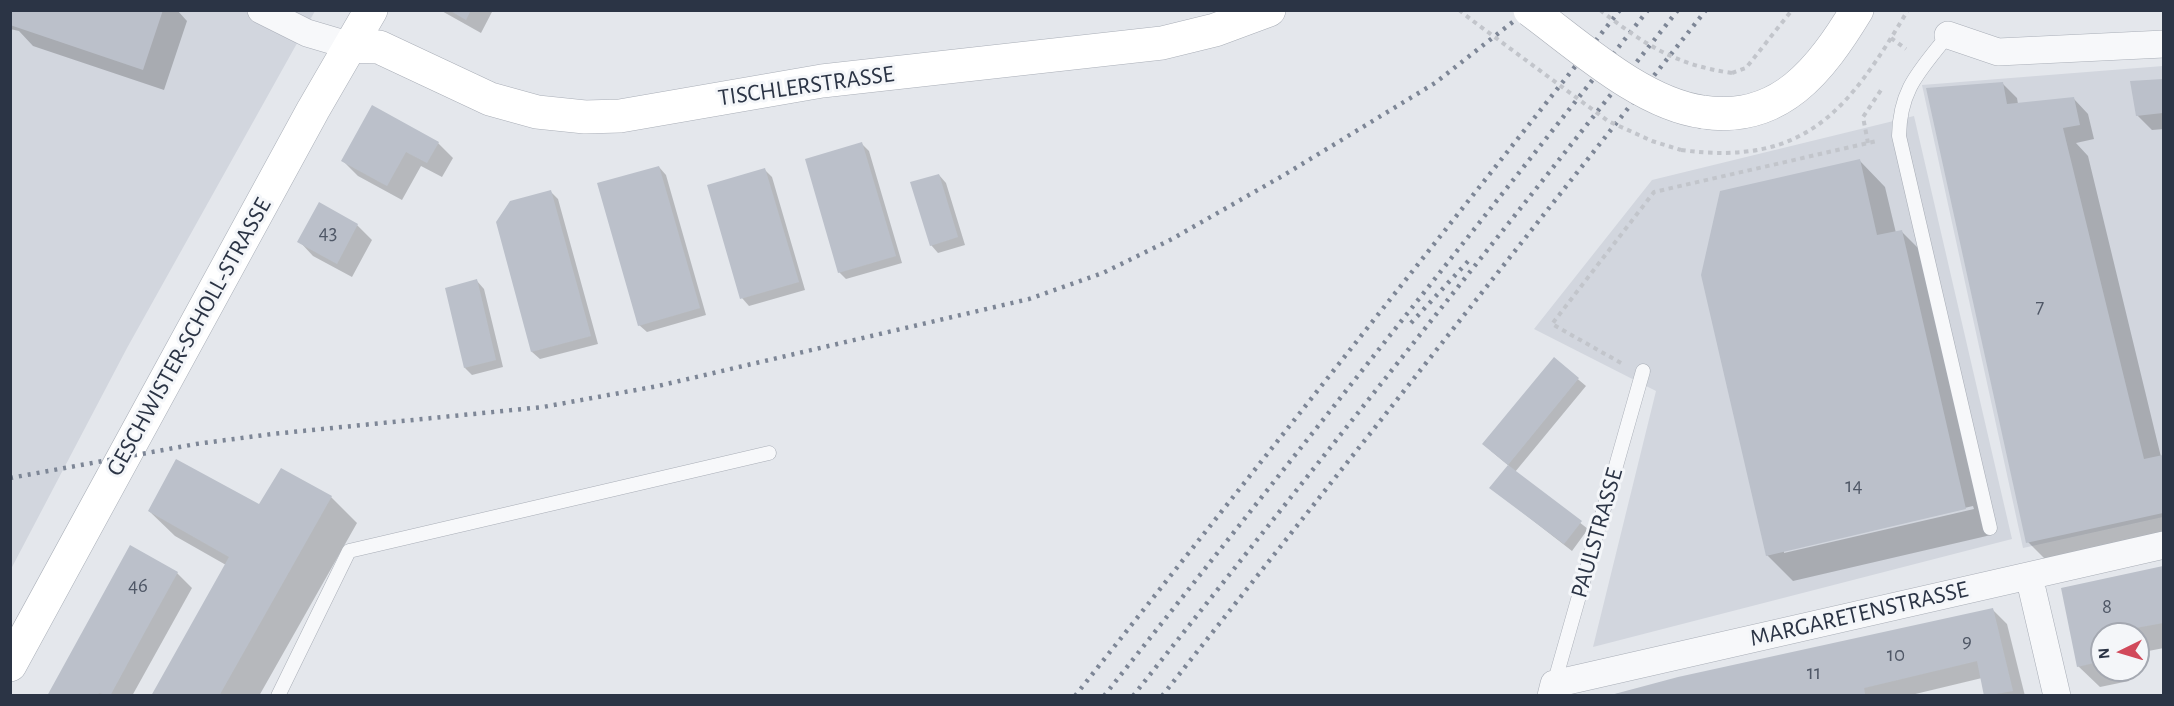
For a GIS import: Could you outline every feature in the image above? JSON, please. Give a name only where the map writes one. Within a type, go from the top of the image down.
[{"type":"street","points":[[261,10],[307,33],[351,46]]},
{"type":"street","name":"GESCHWISTER-SCHOLL-STRASSE","points":[[10,665],[313,110],[371,10]]},
{"type":"street","name":"TISCHLERSTRASSE","points":[[351,46],[379,47],[490,99],[537,112],[585,117],[620,116],[822,81],[1162,43],[1215,30],[1269,10]]},
{"type":"street","points":[[1530,10],[1618,74],[1662,101],[1683,110],[1721,115],[1762,108],[1787,94],[1818,69],[1857,10]]},
{"type":"street","points":[[1948,35],[1998,52],[2163,44]]},
{"type":"street","name":"MARGARETENSTRASSE","points":[[1552,690],[2163,545]]},
{"type":"street","points":[[2029,576],[2057,696]]},
{"type":"lane","points":[[1948,35],[1911,82],[1899,110],[1899,136],[1990,528]]},
{"type":"lane","name":"PAULSTRASSE","points":[[1552,690],[1643,371]]},
{"type":"lane","points":[[278,696],[349,551],[769,453]]},
{"type":"path","points":[[1459,10],[1608,121],[1652,141],[1681,150]]},
{"type":"path","points":[[1600,10],[1658,52],[1705,69],[1732,73],[1746,68],[1792,10]]},
{"type":"path","points":[[1643,371],[1625,365],[1552,324],[1654,192],[1899,136]]},
{"type":"shaded area","points":[[11,11],[315,11],[127,348],[11,569]]},
{"type":"shaded area","points":[[2163,66],[2163,517],[2023,548],[1922,85]]},
{"type":"shaded area","points":[[1914,116],[2012,539],[1593,647],[1656,391],[1534,329],[1652,180]]},
{"type":"building","points":[[10,10],[163,10],[143,70],[10,25]]},
{"type":"building","points":[[449,10],[471,10],[466,20]]},
{"type":"building","points":[[2163,79],[2163,113],[2136,116],[2130,81]]},
{"type":"building","points":[[2003,82],[2007,104],[2074,97],[2080,125],[2063,128],[2144,459],[2163,455],[2163,513],[2026,543],[1926,88]]},
{"type":"building","points":[[372,105],[439,142],[427,163],[406,152],[387,186],[341,161]]},
{"type":"building","points":[[862,142],[896,256],[838,273],[805,159]]},
{"type":"building","points":[[1860,159],[1877,235],[1902,230],[1966,509],[1766,556],[1701,275],[1720,191]]},
{"type":"building","points":[[659,166],[700,308],[638,326],[597,183]]},
{"type":"building","points":[[765,168],[799,282],[740,299],[707,185]]},
{"type":"building","points":[[939,174],[958,237],[930,246],[910,182]]},
{"type":"building","points":[[551,190],[591,336],[531,352],[496,222],[510,201]]},
{"type":"building","points":[[319,202],[358,224],[337,264],[297,242]]},
{"type":"building","points":[[477,279],[496,360],[464,368],[445,288]]},
{"type":"building","points":[[1554,357],[1579,378],[1508,465],[1482,444]]},
{"type":"building","points":[[176,459],[259,504],[281,468],[332,496],[219,696],[151,696],[229,557],[148,511]]},
{"type":"building","points":[[1508,465],[1582,521],[1564,544],[1489,488]]},
{"type":"building","points":[[130,545],[178,572],[110,696],[99,693],[97,696],[47,696]]},
{"type":"building","points":[[2163,566],[2163,623],[2150,625],[2150,622],[2090,622],[2090,664],[2077,667],[2061,588]]},
{"type":"building","points":[[1993,608],[2013,691],[1984,696],[1977,661],[1864,688],[1865,694],[1859,696],[1607,696],[1678,677]]},
{"type":"railway","points":[[10,478],[196,444],[272,434],[543,407],[658,386],[1029,299],[1103,273],[1172,239],[1284,175],[1435,83],[1528,10]]},
{"type":"railway","points":[[1075,696],[1620,10]]},
{"type":"railway","points":[[1104,696],[1648,10]]},
{"type":"railway","points":[[1133,696],[1678,10]]},
{"type":"railway","points":[[1162,696],[1706,10]]},
{"type":"railway","points":[[1411,323],[1472,257]]}]
